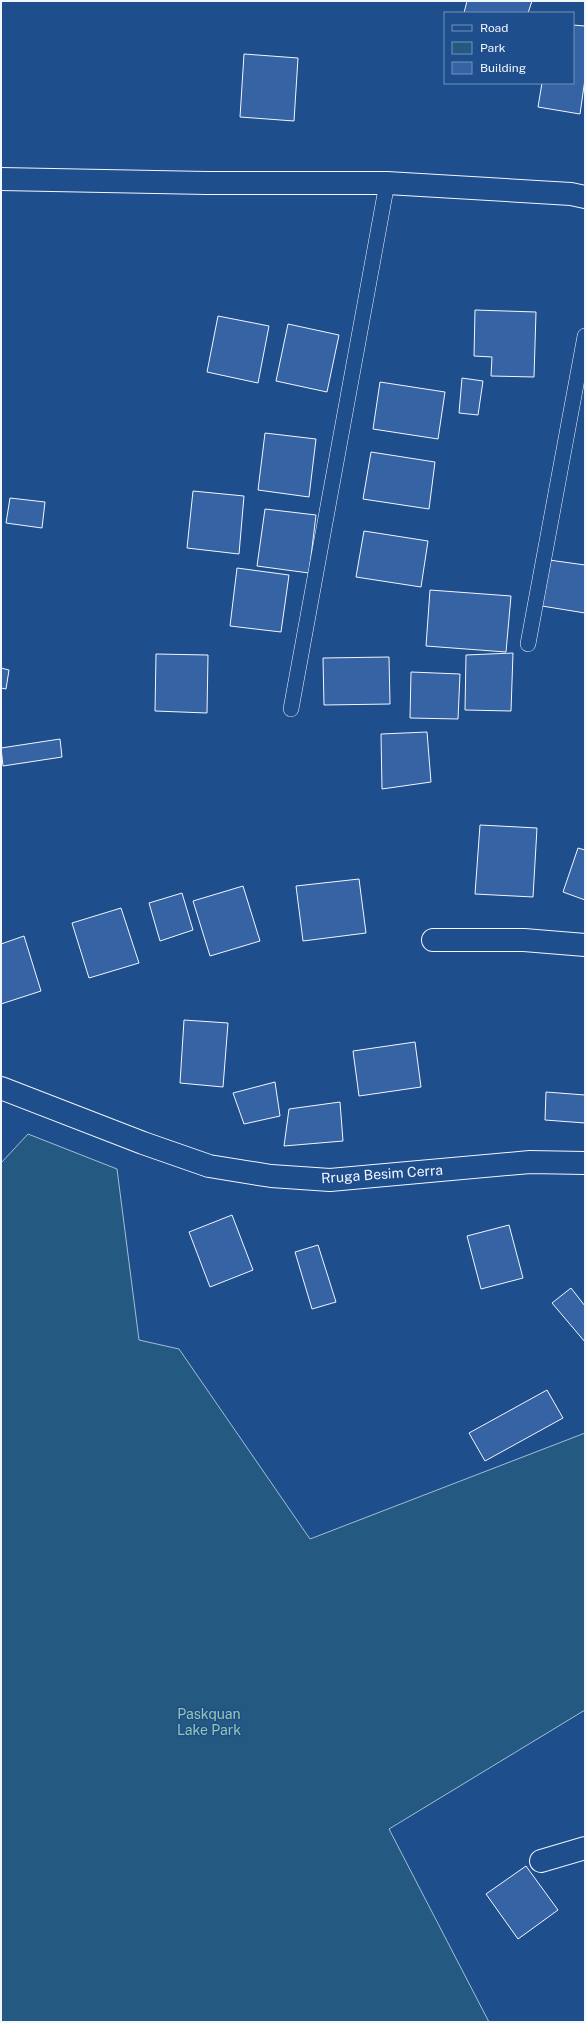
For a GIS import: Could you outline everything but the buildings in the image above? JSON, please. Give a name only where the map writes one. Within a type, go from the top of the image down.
[{"type":"street","points":[[1,179],[207,183],[387,183],[571,194],[585,197]]},
{"type":"street","points":[[433,940],[524,940],[585,945]]},
{"type":"street","name":"Rruga Besim Cerra","points":[[1,1088],[143,1143],[209,1166],[271,1176],[330,1180],[530,1162],[585,1162]]},
{"type":"street","points":[[541,1861],[585,1848]]},
{"type":"lane","points":[[291,709],[387,183]]},
{"type":"lane","points":[[528,644],[585,336]]},
{"type":"green space","name":"Paskquan Lake Park","points":[[28,1134],[117,1169],[139,1340],[179,1349],[310,1539],[585,1433],[585,1710],[389,1829],[489,2022],[1,2022],[1,1163]]}]
